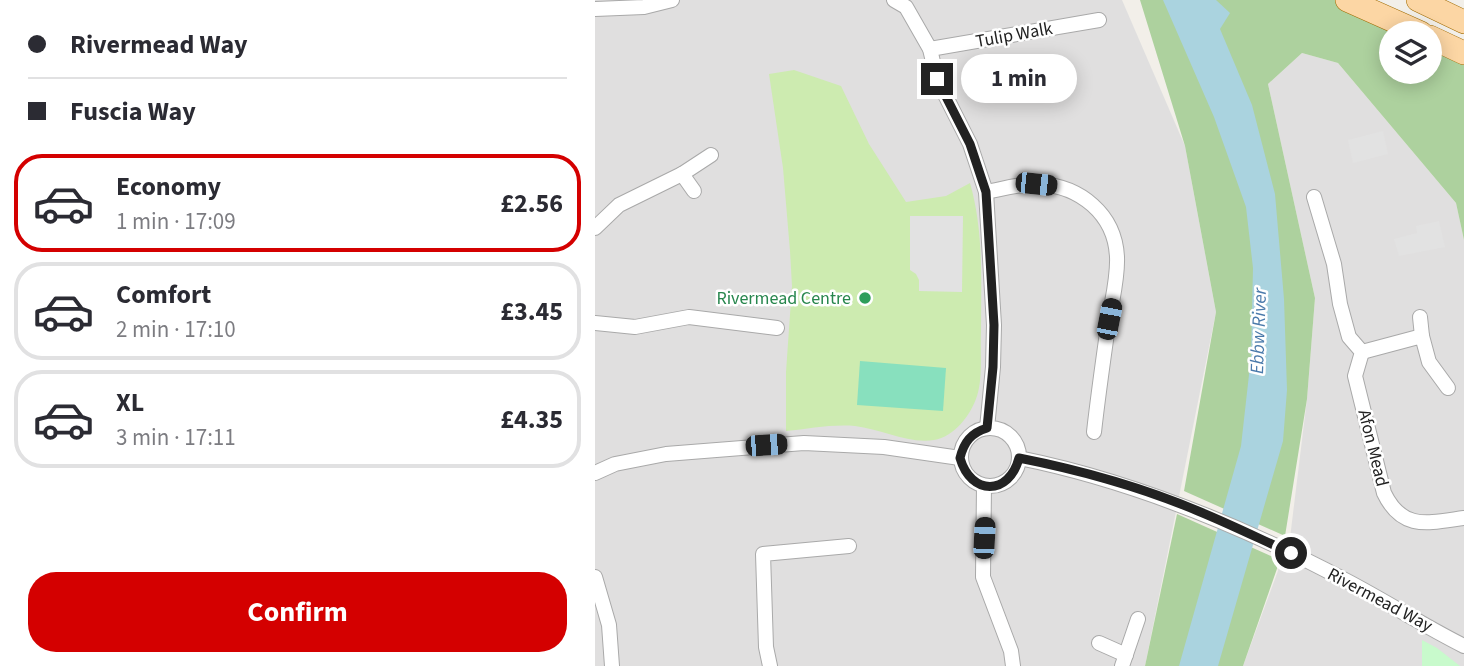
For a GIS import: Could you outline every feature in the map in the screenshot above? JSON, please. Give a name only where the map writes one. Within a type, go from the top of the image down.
[{"type":"main road","points":[[1347,0],[1394,21]]},
{"type":"main road","points":[[1418,0],[1464,22]]},
{"type":"main road","points":[[1442,43],[1464,53]]},
{"type":"street","points":[[595,9],[644,7],[672,0]]},
{"type":"street","points":[[894,0],[906,6],[930,49],[937,79],[970,144],[986,192],[994,325],[987,428]]},
{"type":"street","name":"Tulip Walk","points":[[930,49],[1099,20]]},
{"type":"street","points":[[595,229],[619,205],[682,174],[711,155]]},
{"type":"street","points":[[682,174],[694,191]]},
{"type":"street","points":[[986,192],[1036,184],[1057,186],[1094,204],[1110,224],[1117,254],[1116,281],[1094,432]]},
{"type":"street","points":[[1314,197],[1334,264],[1349,337],[1362,352],[1422,336]]},
{"type":"street","points":[[595,323],[635,327],[689,317],[776,328]]},
{"type":"street","points":[[1420,317],[1429,362],[1448,388]]},
{"type":"street","name":"Afon Mead","points":[[1362,352],[1355,376],[1384,493],[1391,508],[1405,520],[1431,522],[1464,518]]},
{"type":"street","points":[[987,428],[1008,435],[1018,449],[1019,458],[1016,472],[1009,480],[993,486],[985,486],[970,478],[960,458],[967,440],[974,433],[987,428]]},
{"type":"street","points":[[595,473],[615,464],[667,454],[804,443],[884,446],[960,458]]},
{"type":"street","name":"Rivermead Way","points":[[1019,458],[1103,478],[1197,510],[1291,553],[1464,646]]},
{"type":"street","points":[[985,486],[983,578],[1011,651],[1013,666]]},
{"type":"street","points":[[770,666],[766,647],[763,554],[849,546]]},
{"type":"street","points":[[595,577],[609,625],[612,666]]},
{"type":"street","points":[[1099,643],[1124,661],[1138,619]]},
{"type":"shaded area","points":[[595,0],[1122,0],[1185,146],[1216,312],[1145,666],[595,666]]},
{"type":"shaded area","points":[[1302,53],[1338,63],[1456,203],[1464,240],[1464,666],[1243,666],[1290,538],[1307,399],[1315,298],[1268,84]]},
{"type":"shaded area","points":[[1383,131],[1388,154],[1353,163],[1348,140]]},
{"type":"shaded area","points":[[910,216],[963,216],[962,292],[919,291],[919,280],[910,270]]},
{"type":"shaded area","points":[[1439,221],[1445,247],[1399,256],[1394,239],[1417,233],[1416,226]]},
{"type":"green space","points":[[1140,0],[1347,0],[1394,21],[1379,21],[1379,84],[1442,84],[1442,43],[1464,53],[1464,240],[1456,203],[1338,63],[1302,53],[1268,84],[1315,298],[1307,399],[1285,536],[1184,491],[1216,312],[1185,146]]},
{"type":"green space","points":[[794,70],[841,86],[869,144],[906,202],[946,196],[970,183],[978,220],[981,257],[980,381],[977,396],[966,417],[955,430],[941,438],[914,440],[855,426],[786,431],[786,372],[792,286],[783,168],[769,74]]},
{"type":"green space","points":[[860,361],[946,368],[943,411],[857,405]]},
{"type":"green space","points":[[1177,514],[1280,560],[1243,666],[1145,666]]},
{"type":"green space","points":[[1422,640],[1437,648],[1460,666],[1422,666]]},
{"type":"water","name":"Ebbw River","points":[[1163,0],[1216,0],[1230,13],[1220,29],[1252,105],[1275,194],[1284,299],[1287,390],[1283,441],[1218,666],[1179,666],[1241,446],[1251,357],[1253,268],[1246,207],[1214,117]]},
{"type":"place","name":"Rivermead Centre","points":[[865,298]]},
{"type":"route","points":[[937,79],[970,144],[986,192],[989,215],[994,325],[993,367],[987,428],[974,433],[967,440],[960,458],[970,478],[985,486],[1003,484],[1016,472],[1019,458],[1061,466],[1197,510],[1291,553]]}]
